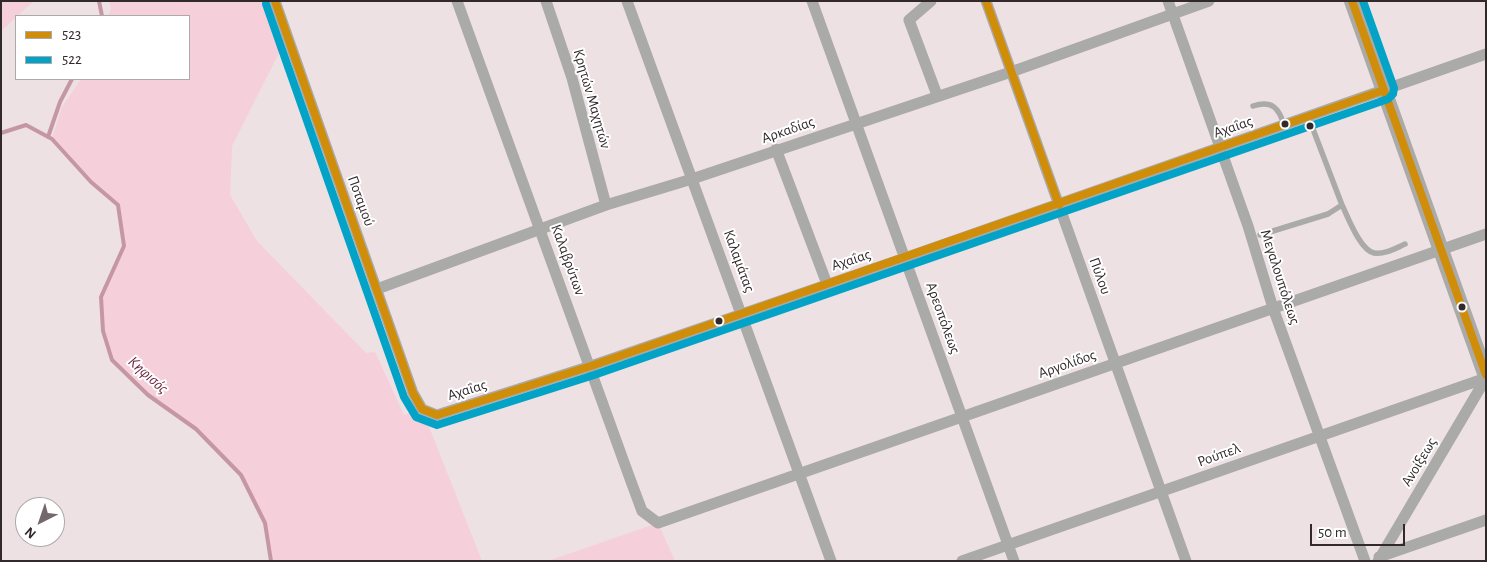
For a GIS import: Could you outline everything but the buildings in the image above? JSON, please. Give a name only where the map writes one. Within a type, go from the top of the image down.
[{"type":"street","name":"Ποταμού","points":[[275,1],[413,393],[422,409]]},
{"type":"street","name":"Καλαβρύτων","points":[[457,1],[591,366],[642,511],[658,522]]},
{"type":"street","name":"Κρητών Μαχητών","points":[[546,1],[572,78],[606,205]]},
{"type":"street","name":"Καλαμάτας","points":[[627,1],[831,561]]},
{"type":"street","name":"Αρεοπόλεως","points":[[812,1],[1014,561]]},
{"type":"street","points":[[931,1],[908,20],[937,95]]},
{"type":"street","name":"Πύλου","points":[[986,1],[1186,561]]},
{"type":"street","name":"Μεγαλουπόλεως","points":[[1168,1],[1220,147],[1273,308],[1365,561]]},
{"type":"street","name":"Αρκαδίας","points":[[377,289],[606,205],[692,179],[937,95],[1012,72],[1209,1]]},
{"type":"street","points":[[1352,1],[1486,377]]},
{"type":"street","name":"Αχαΐας","points":[[422,409],[437,415],[591,366],[1059,205],[1486,54]]},
{"type":"street","points":[[776,149],[826,284]]},
{"type":"street","name":"Αργολίδος","points":[[658,522],[1486,234]]},
{"type":"street","name":"Ρούπελ","points":[[962,561],[1486,377]]},
{"type":"street","name":"Ανοίξεως","points":[[1376,559],[1486,377]]},
{"type":"street","points":[[1376,559],[1486,520]]},
{"type":"lane","points":[[1253,106],[1268,103],[1273,105],[1280,112],[1284,125]]},
{"type":"lane","points":[[1308,116],[1342,205],[1363,247],[1374,253],[1384,252],[1405,244]]},
{"type":"lane","points":[[1260,235],[1328,214],[1342,205]]},
{"type":"shaded area","points":[[1,1],[34,1],[19,15],[15,15],[15,18],[1,31]]},
{"type":"shaded area","points":[[109,1],[274,1],[287,37],[232,146],[230,195],[257,241],[366,353],[375,352],[404,415],[422,409],[482,561],[271,561],[265,523],[241,475],[196,429],[148,395],[112,360],[103,331],[101,297],[124,246],[118,205],[91,182],[52,139],[62,107],[80,80],[190,80],[190,15],[108,15],[111,9]]},
{"type":"shaded area","points":[[658,523],[675,561],[548,561]]},
{"type":"waterway","points":[[99,1],[102,15]]},
{"type":"waterway","points":[[48,137],[60,102],[71,80]]},
{"type":"waterway","name":"Κηφισός","points":[[1,133],[26,125],[52,139],[91,182],[118,205],[124,246],[101,297],[103,331],[112,360],[148,395],[196,429],[241,475],[265,523],[271,561]]},
{"type":"transit line","name":"523","points":[[275,1],[413,393],[422,409],[437,415],[591,366],[1384,90]]},
{"type":"transit line","name":"523","points":[[986,1],[1059,205]]},
{"type":"transit line","name":"523","points":[[1352,1],[1486,375]]},
{"type":"transit line","name":"522","points":[[266,4],[404,397],[416,417],[437,425],[594,375],[1388,99],[1393,94],[1394,88],[1363,1]]}]
